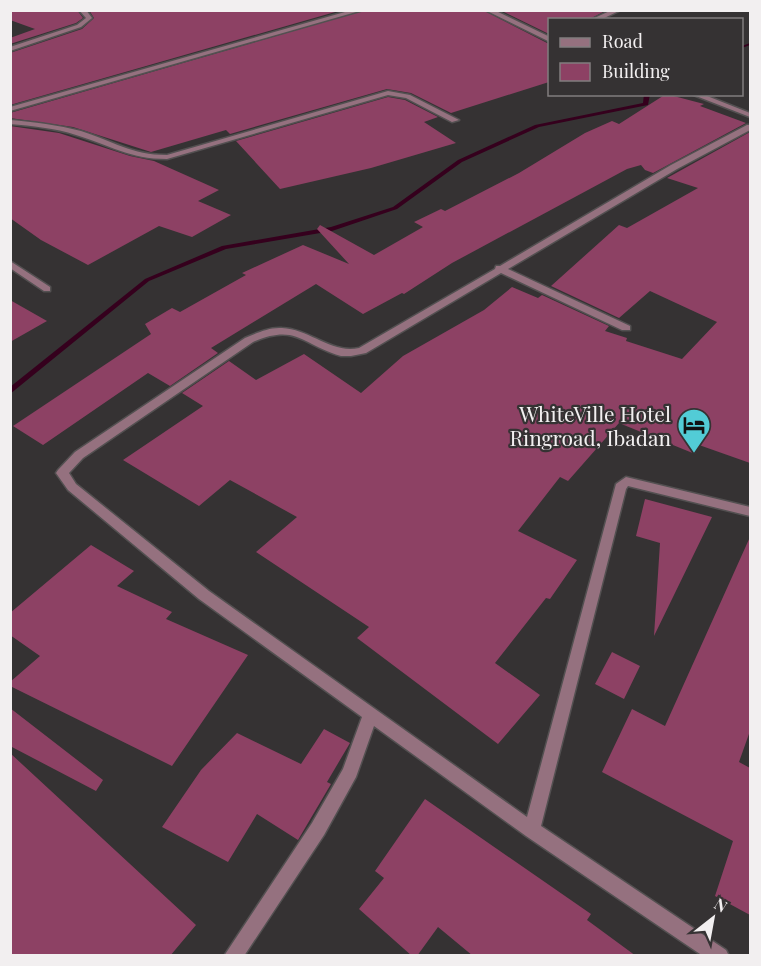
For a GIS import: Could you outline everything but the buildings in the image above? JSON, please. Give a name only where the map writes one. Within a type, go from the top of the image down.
[{"type":"street","points":[[10,49],[79,26],[88,18],[82,10]]},
{"type":"street","points":[[10,109],[360,10]]},
{"type":"street","points":[[488,10],[548,38]]},
{"type":"street","points":[[598,18],[618,10]]},
{"type":"street","points":[[10,122],[72,131],[125,153],[146,158],[167,157],[388,93],[408,96],[455,120]]},
{"type":"street","points":[[700,96],[750,115]]},
{"type":"street","points":[[720,956],[532,830],[204,595],[72,487],[62,473],[86,450],[249,340],[268,332],[285,330],[334,352],[350,355],[380,340],[499,268],[601,212],[674,167],[750,127]]},
{"type":"street","points":[[10,264],[47,288]]},
{"type":"street","points":[[499,268],[626,328]]},
{"type":"street","points":[[532,830],[620,487],[626,481],[750,511]]},
{"type":"street","points":[[233,956],[318,829],[350,772],[371,713]]},
{"type":"waterway","points":[[743,47],[750,44]]},
{"type":"waterway","points":[[10,392],[147,280],[224,247],[332,229],[395,208],[460,161],[537,126],[646,104],[647,96]]},
{"type":"place","name":"WhiteVille Hotel Ringroad, Ibadan","points":[[694,454]]}]
